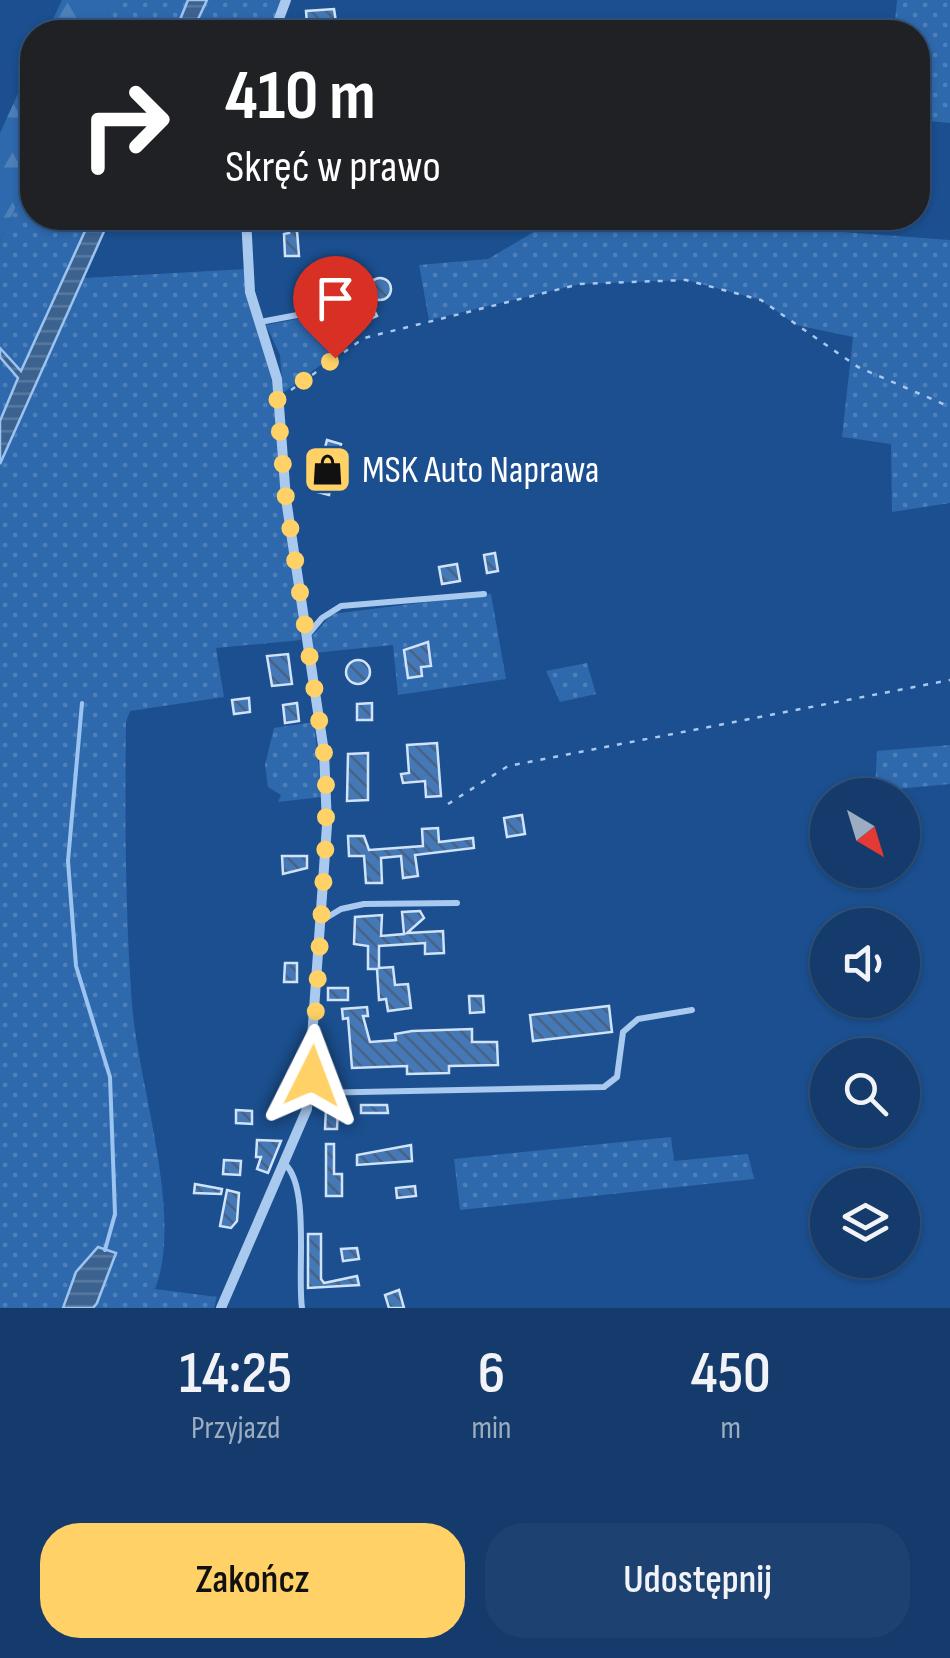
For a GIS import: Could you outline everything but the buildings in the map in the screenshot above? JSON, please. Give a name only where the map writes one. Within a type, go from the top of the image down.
[{"type":"street","points":[[221,1308],[246,1242],[285,1164],[310,1093],[326,766],[306,638],[276,368],[249,284],[247,230]]},
{"type":"lane","points":[[260,322],[372,301]]},
{"type":"lane","points":[[306,638],[322,618],[342,606],[484,594]]},
{"type":"lane","points":[[320,921],[342,909],[364,904],[457,903]]},
{"type":"lane","points":[[310,1093],[604,1087],[617,1076],[623,1032],[638,1019],[692,1010]]},
{"type":"lane","points":[[285,1164],[294,1177],[300,1218],[302,1308]]},
{"type":"path","points":[[277,400],[364,338],[580,284],[686,280],[761,300],[858,367],[950,407]]},
{"type":"path","points":[[448,804],[508,766],[950,680]]},
{"type":"green space","points":[[62,0],[114,0],[105,20],[53,20]]},
{"type":"green space","points":[[114,0],[188,0],[180,20],[105,20]]},
{"type":"green space","points":[[207,0],[290,0],[282,20],[198,20]]},
{"type":"green space","points":[[897,0],[950,0],[950,123],[930,121],[930,20],[895,20]]},
{"type":"green space","points":[[20,89],[20,198],[0,241],[0,133]]},
{"type":"green space","points":[[20,198],[20,230],[85,230],[20,372],[0,348],[0,241]]},
{"type":"green space","points":[[537,230],[816,230],[950,240],[950,503],[892,512],[891,444],[842,437],[853,337],[796,325],[761,300],[686,280],[580,284],[429,320],[419,265],[488,259]]},
{"type":"green space","points":[[247,269],[267,338],[301,640],[216,648],[224,697],[130,711],[126,722],[132,1004],[157,1149],[164,1225],[163,1259],[155,1289],[217,1297],[214,1308],[93,1308],[97,1302],[76,1272],[63,1308],[0,1308],[0,464],[84,278]]},
{"type":"green space","points":[[333,312],[346,346],[283,393],[280,355],[266,325]]},
{"type":"green space","points":[[0,357],[18,378],[0,421]]},
{"type":"green space","points":[[491,594],[506,679],[398,695],[393,645],[313,653],[310,638],[332,614]]},
{"type":"green space","points":[[587,663],[596,694],[560,702],[546,671]]},
{"type":"green space","points":[[314,722],[322,797],[278,802],[281,795],[268,787],[265,765],[274,728]]},
{"type":"green space","points":[[950,745],[950,784],[920,787],[920,778],[876,778],[877,751]]},
{"type":"green space","points":[[671,1137],[674,1161],[748,1154],[754,1179],[460,1210],[454,1159]]},
{"type":"shaded area","points":[[188,0],[207,0],[198,20],[180,20]]},
{"type":"shaded area","points":[[86,230],[105,230],[0,464],[0,421],[18,378],[0,357],[0,348],[21,371]]},
{"type":"shaded area","points":[[98,1247],[116,1253],[97,1303],[93,1308],[63,1308],[76,1272]]},
{"type":"waterway","points":[[82,703],[68,861],[76,966],[110,1077],[115,1214],[105,1250]]},
{"type":"place","name":"MSK Auto Naprawa","points":[[327,469]]},
{"type":"route","points":[[312,1076],[326,838],[326,766],[286,499],[277,400],[335,358]]}]
